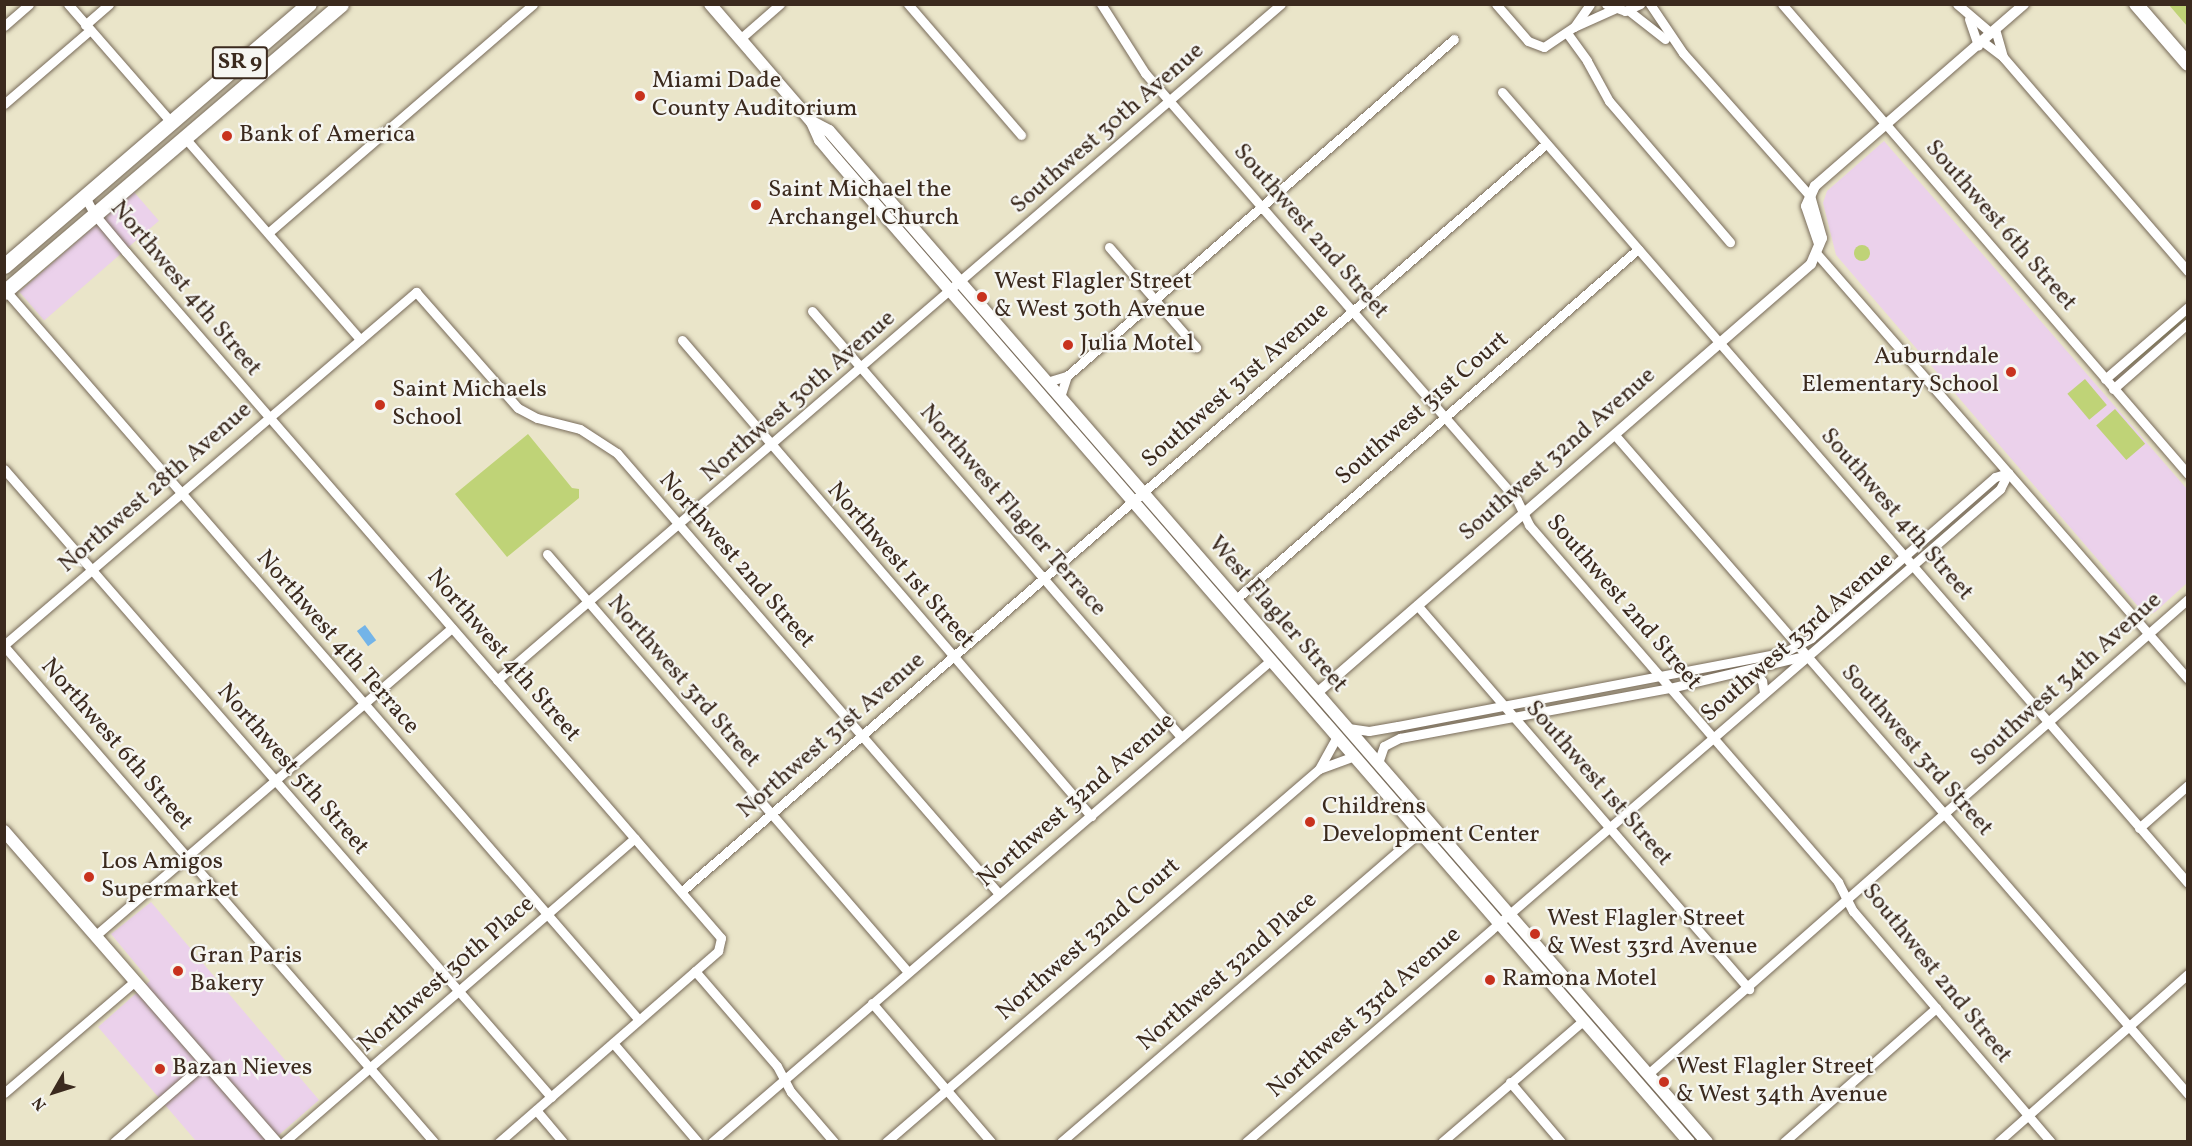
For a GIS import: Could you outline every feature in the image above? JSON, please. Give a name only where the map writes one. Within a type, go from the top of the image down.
[{"type":"highway","name":"SR 9","points":[[4,266],[309,4]]},
{"type":"highway","name":"SR 9","points":[[5,292],[341,4]]},
{"type":"highway","points":[[185,138],[187,121],[230,80],[233,68]]},
{"type":"highway","points":[[128,186],[138,167],[169,139],[171,122]]},
{"type":"main road","name":"West Flagler Street","points":[[711,4],[812,122],[820,140],[862,189],[1689,1142]]},
{"type":"main road","points":[[2136,4],[2187,64]]},
{"type":"main road","name":"West Flagler Street","points":[[812,122],[830,131],[1707,1142]]},
{"type":"main road","points":[[862,189],[887,198]]},
{"type":"main road","points":[[1271,660],[1274,644]]},
{"type":"main road","points":[[1317,693],[1317,714]]},
{"type":"main road","points":[[4,831],[275,1142]]},
{"type":"street","points":[[4,26],[29,4]]},
{"type":"street","points":[[68,4],[171,122]]},
{"type":"street","points":[[4,104],[88,28],[109,4]]},
{"type":"street","points":[[268,233],[533,4]]},
{"type":"street","points":[[740,39],[780,4]]},
{"type":"street","points":[[909,4],[1021,135]]},
{"type":"street","name":"Southwest 2nd Street","points":[[1101,4],[1118,26],[1138,64],[1445,416],[1523,512],[1529,525],[1838,882],[1848,901],[2051,1142]]},
{"type":"street","name":"Southwest 30th Avenue","points":[[961,283],[1281,4]]},
{"type":"street","points":[[1496,4],[1533,44],[1551,46],[1570,30],[1610,7],[1628,10],[1652,25],[1683,53],[1810,196],[1822,238],[1818,249],[2187,679]]},
{"type":"street","points":[[1570,30],[1590,4]]},
{"type":"street","points":[[1628,10],[1640,4]]},
{"type":"street","points":[[1650,4],[1683,53]]},
{"type":"street","name":"Southwest 6th Street","points":[[1782,4],[2187,474]]},
{"type":"street","points":[[1957,4],[2187,271]]},
{"type":"street","points":[[1810,196],[1819,183],[2024,4]]},
{"type":"street","points":[[1969,19],[2003,57]]},
{"type":"street","points":[[1570,30],[1609,101],[1730,242]]},
{"type":"street","points":[[1047,382],[1067,376],[1454,39]]},
{"type":"street","name":"Southwest 4th Street","points":[[1502,92],[2187,883]]},
{"type":"street","points":[[185,138],[360,339]]},
{"type":"street","name":"Southwest 31st Avenue","points":[[1143,493],[1546,144]]},
{"type":"street","name":"Northwest 4th Street","points":[[85,197],[95,215],[721,938],[718,951],[695,971]]},
{"type":"street","points":[[1109,247],[1196,347]]},
{"type":"street","name":"Southwest 31st Court","points":[[1236,599],[1638,249]]},
{"type":"street","name":"Southwest 32nd Avenue","points":[[1317,693],[1720,342],[1818,249]]},
{"type":"street","name":"Northwest 30th Avenue","points":[[498,680],[961,283]]},
{"type":"street","name":"Northwest 4th Terrace","points":[[5,292],[639,1020]]},
{"type":"street","name":"Northwest 28th Avenue","points":[[4,645],[416,292]]},
{"type":"street","name":"Northwest 2nd Street","points":[[416,292],[518,408],[537,418],[580,429],[608,446],[680,525],[999,894]]},
{"type":"street","points":[[2105,379],[2187,307]]},
{"type":"street","name":"Northwest Flagler Terrace","points":[[812,311],[1181,737]]},
{"type":"street","points":[[2113,389],[2187,323]]},
{"type":"street","name":"Northwest 1st Street","points":[[682,340],[771,447],[1090,816]]},
{"type":"street","points":[[1060,397],[1067,376]]},
{"type":"street","name":"Southwest 3rd Street","points":[[1614,434],[2187,1094]]},
{"type":"street","name":"Northwest 5th Street","points":[[4,469],[550,1097]]},
{"type":"street","name":"Southwest 33rd Avenue","points":[[1798,646],[1995,477],[2008,473]]},
{"type":"street","name":"Southwest 33rd Avenue","points":[[1510,914],[2000,489],[2008,473]]},
{"type":"street","name":"Northwest 31st Avenue","points":[[682,891],[1143,493]]},
{"type":"street","name":"Northwest 3rd Street","points":[[547,554],[908,972]]},
{"type":"street","name":"Southwest 34th Avenue","points":[[1648,1074],[1749,989],[2187,599]]},
{"type":"street","name":"Southwest 1st Street","points":[[1417,605],[1749,989]]},
{"type":"street","points":[[96,935],[452,628]]},
{"type":"street","name":"Northwest 6th Street","points":[[4,645],[434,1142]]},
{"type":"street","points":[[1348,728],[1373,730],[1505,707],[1774,655],[1798,646]]},
{"type":"street","points":[[1378,763],[1384,746],[1393,740],[1670,688],[1754,670],[1806,655]]},
{"type":"street","name":"Northwest 32nd Avenue","points":[[872,1003],[1271,660]]},
{"type":"street","points":[[1754,670],[1762,681],[1764,692]]},
{"type":"street","name":"Northwest 32nd Court","points":[[1319,769],[1337,736]]},
{"type":"street","name":"Northwest 32nd Court","points":[[886,1142],[1319,769],[1354,756]]},
{"type":"street","points":[[2139,828],[2187,785]]},
{"type":"street","name":"Northwest 32nd Place","points":[[1061,1142],[1420,832]]},
{"type":"street","name":"Northwest 30th Place","points":[[284,1142],[635,838]]},
{"type":"street","name":"Northwest 33rd Avenue","points":[[1246,1142],[1510,914]]},
{"type":"street","points":[[499,1142],[695,971],[834,1142]]},
{"type":"street","points":[[1998,1142],[2187,974]]},
{"type":"street","points":[[4,1093],[135,981]]},
{"type":"street","points":[[712,1142],[872,1003],[992,1142]]},
{"type":"street","points":[[1784,1142],[1936,1008]]},
{"type":"street","points":[[1442,1142],[1584,1020]]},
{"type":"street","points":[[613,1043],[698,1142]]},
{"type":"street","points":[[114,1142],[206,1062]]},
{"type":"street","points":[[1510,1082],[1561,1142]]},
{"type":"street","points":[[536,1110],[563,1142]]},
{"type":"shaded area","name":"Auburndale Elementary School","points":[[1884,141],[2187,489],[2187,583],[2155,612],[2148,615],[2142,611],[1836,255],[1823,203],[1827,191]]},
{"type":"shaded area","points":[[134,192],[159,221],[44,320],[19,292]]},
{"type":"shaded area","points":[[151,902],[319,1100],[272,1141],[196,1141],[98,1027],[150,981],[111,934]]},
{"type":"green space","points":[[2169,5],[2187,5],[2187,26]]},
{"type":"green space","points":[[1862,245],[1870,253],[1862,261],[1854,253]]},
{"type":"green space","points":[[2187,313],[2187,318],[2128,368],[2128,365]]},
{"type":"green space","points":[[2085,379],[2107,405],[2089,420],[2067,394]]},
{"type":"green space","points":[[2115,409],[2145,444],[2126,460],[2096,425]]},
{"type":"green space","points":[[528,434],[572,488],[579,489],[579,498],[507,557],[455,494]]},
{"type":"water","points":[[365,625],[376,640],[368,646],[357,631]]},
{"type":"place","name":"Miami Dade County Auditorium","points":[[640,96]]},
{"type":"place","name":"Bank of America","points":[[227,136]]},
{"type":"place","name":"Saint Michael the Archangel Church","points":[[756,205]]},
{"type":"place","name":"West Flagler Street & West 30th Avenue","points":[[982,297]]},
{"type":"place","name":"Julia Motel","points":[[1068,345]]},
{"type":"place","name":"Auburndale Elementary School","points":[[2011,372]]},
{"type":"place","name":"Saint Michaels School","points":[[380,405]]},
{"type":"place","name":"Childrens Development Center","points":[[1310,822]]},
{"type":"place","name":"Los Amigos Supermarket","points":[[89,877]]},
{"type":"place","name":"West Flagler Street & West 33rd Avenue","points":[[1535,934]]},
{"type":"place","name":"Gran Paris Bakery","points":[[178,971]]},
{"type":"place","name":"Ramona Motel","points":[[1490,980]]},
{"type":"place","name":"Bazan Nieves","points":[[160,1069]]},
{"type":"place","name":"West Flagler Street & West 34th Avenue","points":[[1664,1082]]}]
